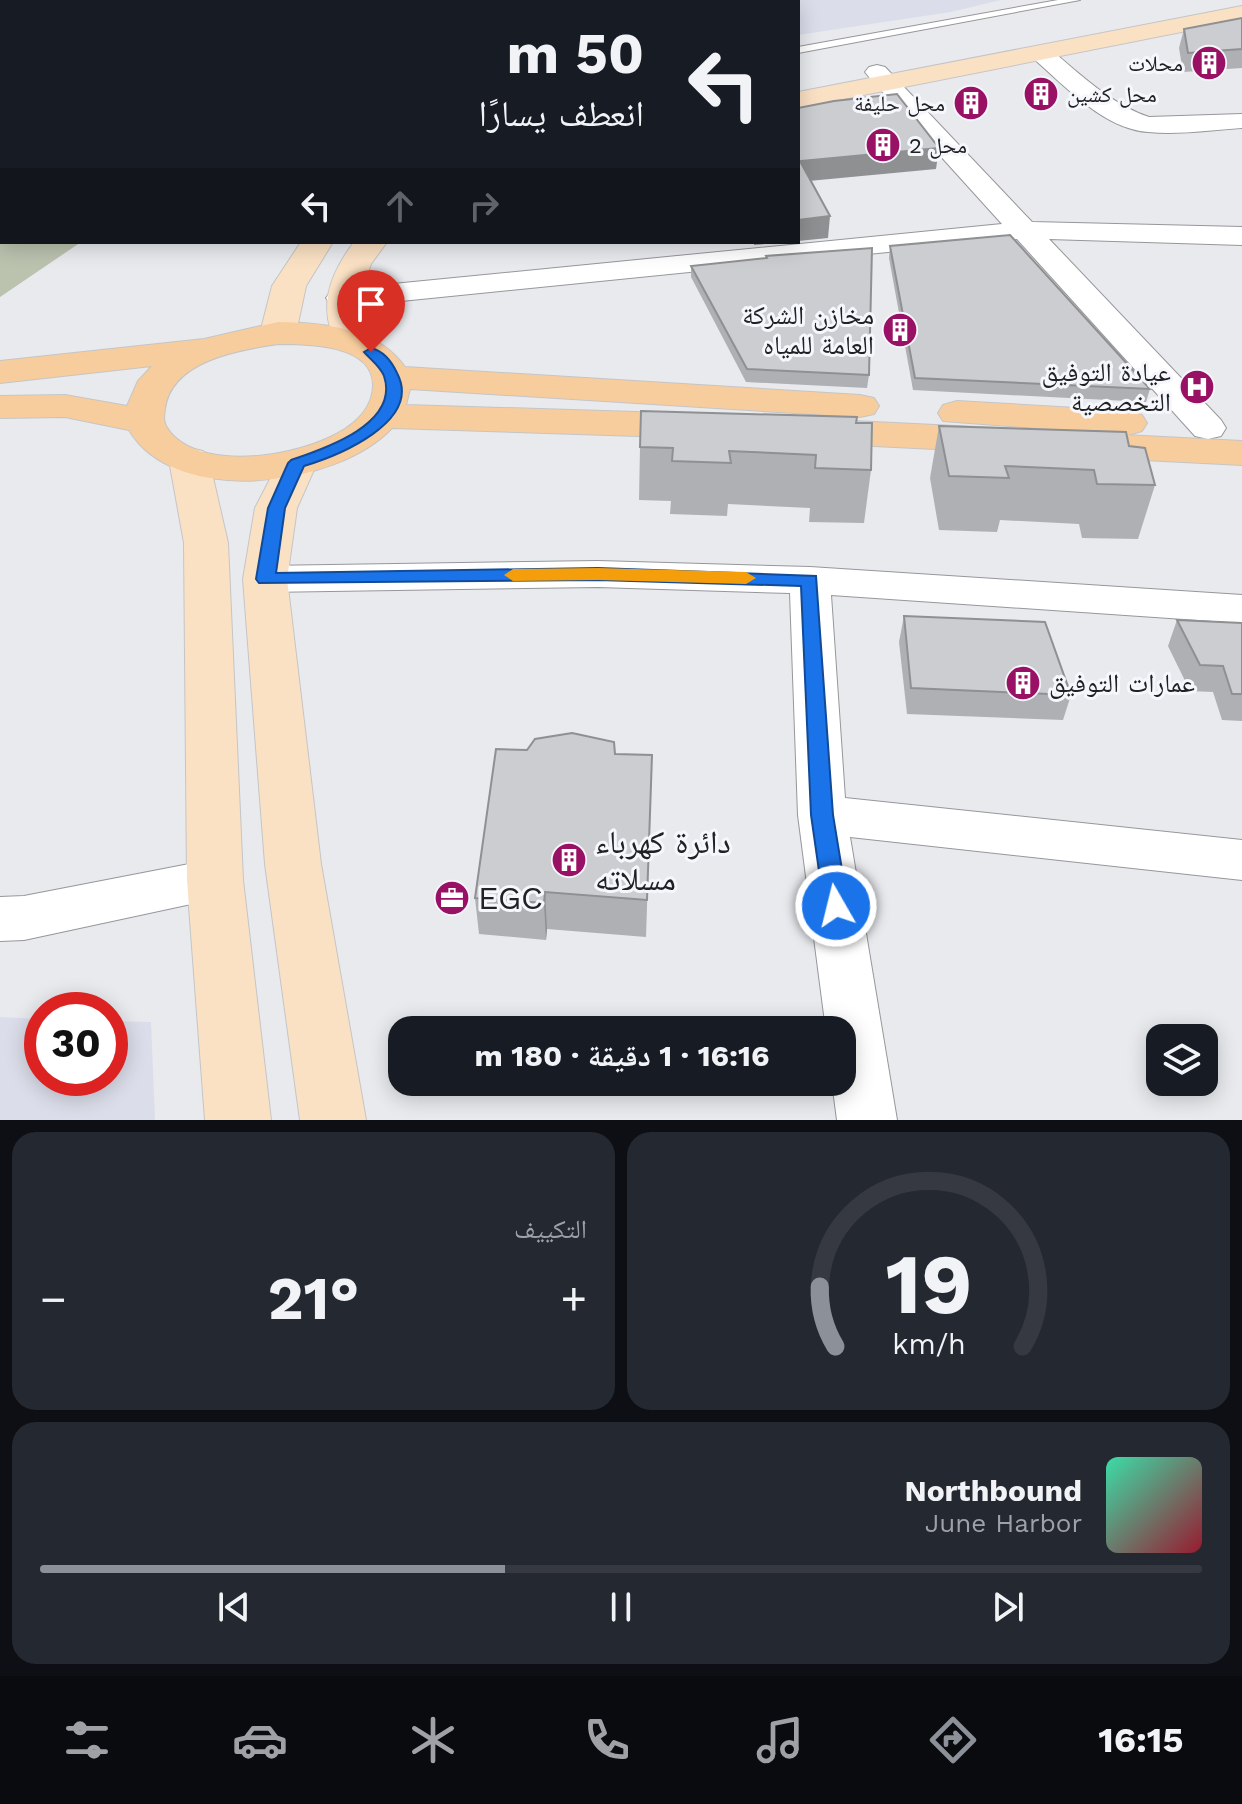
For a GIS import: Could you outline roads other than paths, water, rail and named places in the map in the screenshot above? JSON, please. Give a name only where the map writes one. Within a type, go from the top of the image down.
[{"type":"highway","points":[[0,372],[207,348],[241,338],[278,333],[318,334],[354,342],[378,358],[392,377],[393,396],[383,416],[363,435],[334,452],[297,463],[259,468],[221,468],[189,460],[158,444],[144,421],[149,394],[171,369],[207,348]]},
{"type":"highway","points":[[392,377],[1225,429]]},
{"type":"highway","points":[[0,407],[65,406],[144,421]]},
{"type":"highway","points":[[383,416],[588,420],[1242,453]]},
{"type":"main road","points":[[800,99],[882,77],[1242,2]]},
{"type":"main road","points":[[800,87],[1042,54],[1242,13]]},
{"type":"main road","points":[[278,333],[289,286],[316,244]]},
{"type":"main road","points":[[354,342],[342,298],[355,263],[369,244]]},
{"type":"main road","points":[[189,460],[206,543],[215,880],[238,1120]]},
{"type":"main road","points":[[297,463],[276,508],[265,579],[293,864],[333,1120]]},
{"type":"street","points":[[1042,54],[1111,110],[1133,121],[1147,125],[1242,121]]},
{"type":"street","points":[[882,77],[1024,230],[1225,429]]},
{"type":"street","points":[[342,298],[1024,230],[1242,236]]},
{"type":"street","points":[[265,579],[598,574],[810,580],[1242,609]]},
{"type":"street","points":[[810,580],[822,815],[867,1120]]},
{"type":"street","points":[[822,815],[1242,860]]},
{"type":"street","points":[[0,919],[24,918],[215,880]]},
{"type":"lane","points":[[800,50],[1075,0]]},
{"type":"place","name":"محلات","points":[[1209,63]]},
{"type":"place","name":"محل كشين","points":[[1041,94]]},
{"type":"place","name":"محل حليفة","points":[[971,103]]},
{"type":"place","name":"محل 2","points":[[883,145]]},
{"type":"place","name":"مخازن الشركة العامة للمياه","points":[[900,330]]},
{"type":"place","name":"عيادة التوفيق التخصصية","points":[[1197,387]]},
{"type":"place","name":"عمارات التوفيق","points":[[1023,683]]},
{"type":"place","name":"دائرة كهرباء مسلاته","points":[[569,860]]},
{"type":"place","name":"EGC","points":[[452,898]]}]
